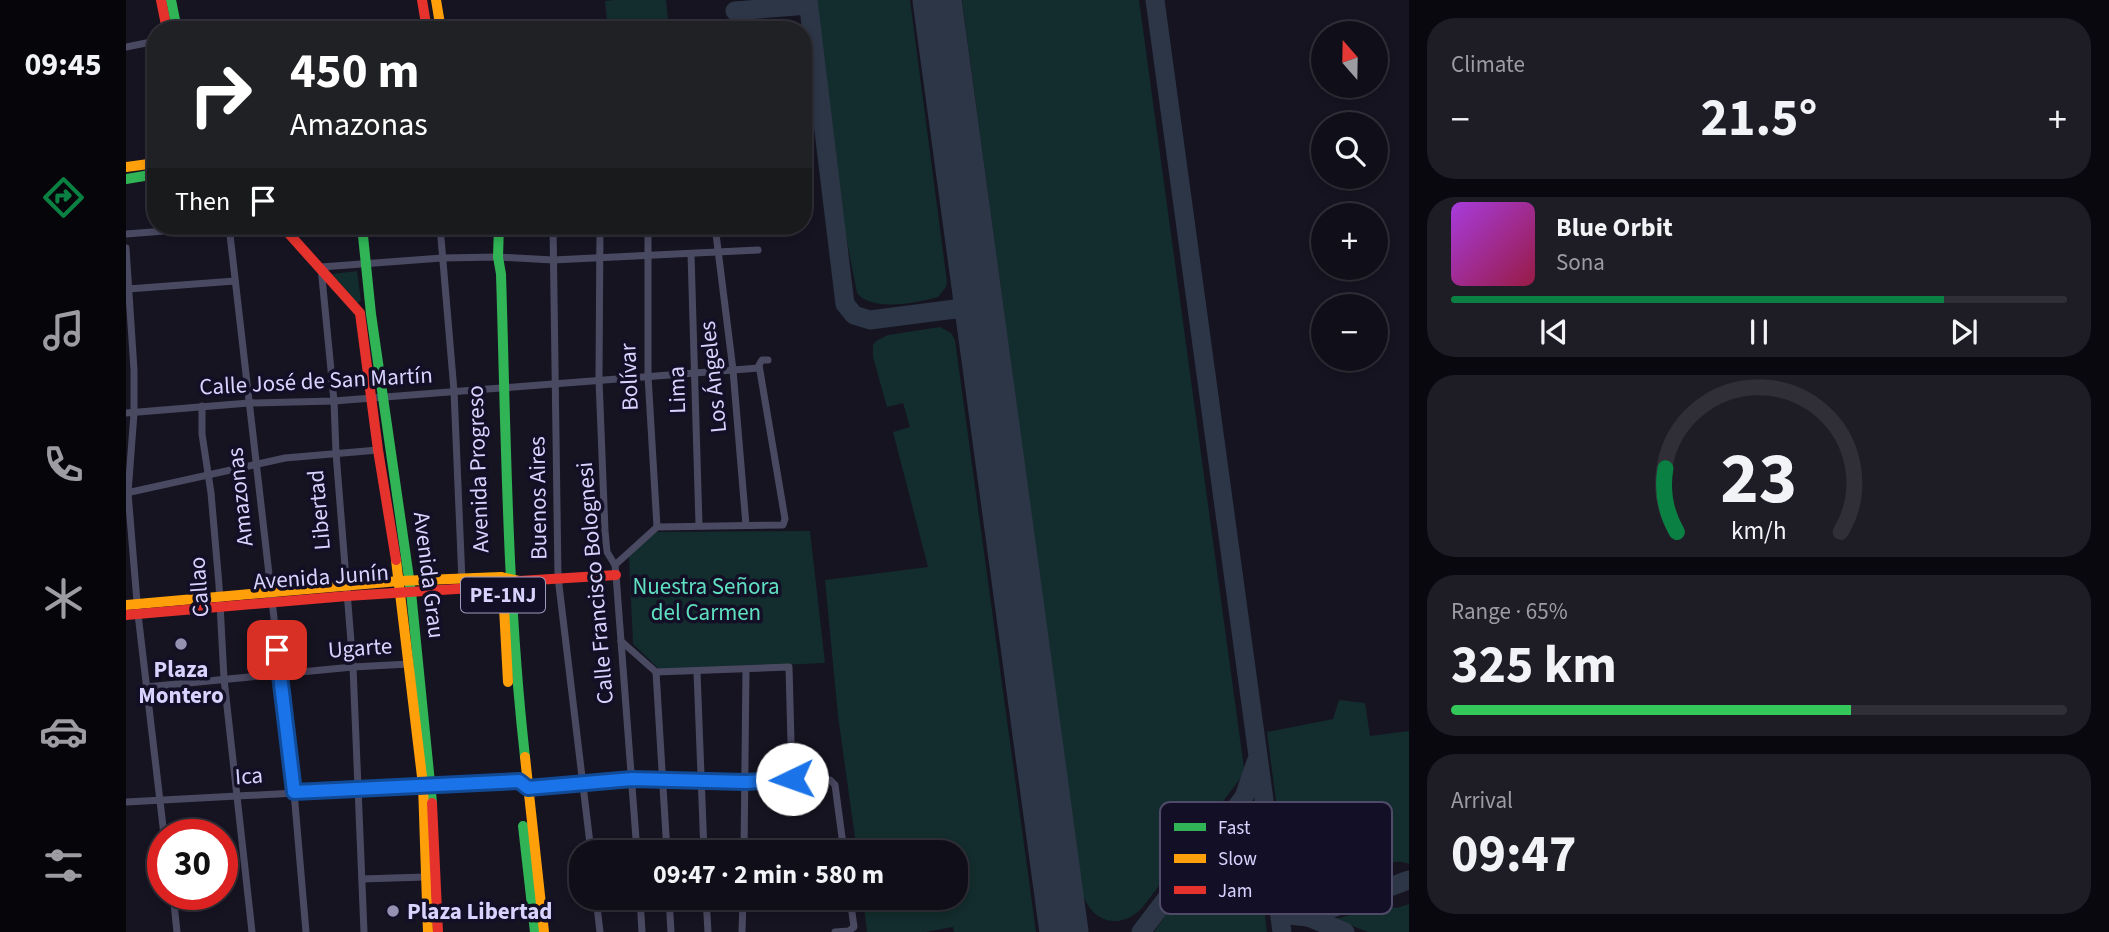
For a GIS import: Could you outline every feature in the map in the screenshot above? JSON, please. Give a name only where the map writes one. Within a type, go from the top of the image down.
[{"type":"street","points":[[161,0],[165,21]]},
{"type":"street","points":[[171,0],[175,21]]},
{"type":"street","points":[[422,0],[426,21]]},
{"type":"street","points":[[436,0],[440,21]]},
{"type":"street","points":[[126,47],[147,43]]},
{"type":"street","points":[[126,167],[147,164]]},
{"type":"street","points":[[126,179],[147,176]]},
{"type":"street","points":[[126,234],[147,232]]},
{"type":"street","name":"Amazonas","points":[[230,235],[294,792],[306,932]]},
{"type":"street","points":[[291,235],[321,267],[442,258],[553,260],[758,250]]},
{"type":"street","name":"Avenida Grau","points":[[363,235],[406,587],[427,785],[438,932]]},
{"type":"street","points":[[441,235],[454,391],[462,583]]},
{"type":"street","name":"Avenida Progreso","points":[[499,235],[498,257],[493,271],[509,581],[508,681],[544,932]]},
{"type":"street","name":"Buenos Aires","points":[[553,235],[558,578],[589,840]]},
{"type":"street","name":"Calle Francisco Bolognesi","points":[[600,235],[599,380],[607,552],[616,570],[636,840]]},
{"type":"street","name":"Bolívar","points":[[648,235],[648,376],[657,527]]},
{"type":"street","name":"Los Ángeles","points":[[716,235],[733,370],[746,525]]},
{"type":"street","points":[[126,248],[130,370],[127,493],[132,610],[162,819]]},
{"type":"street","name":"Lima","points":[[691,254],[699,525]]},
{"type":"street","name":"Avenida Grau","points":[[321,267],[360,313],[378,450],[406,587],[409,664],[427,785],[425,877],[428,932]]},
{"type":"street","name":"Libertad","points":[[321,267],[334,401],[353,667],[365,932]]},
{"type":"street","points":[[128,288],[235,281]]},
{"type":"street","points":[[616,570],[657,527],[783,525],[785,519],[760,368],[760,361],[768,360]]},
{"type":"street","name":"Calle José de San Martín","points":[[130,413],[249,403],[334,401],[760,368]]},
{"type":"street","name":"Callao","points":[[201,406],[220,602],[224,680],[252,932]]},
{"type":"street","points":[[127,493],[255,463],[378,450]]},
{"type":"street","name":"Avenida Junín","points":[[132,610],[347,591],[558,578],[616,570]]},
{"type":"street","points":[[620,640],[656,672],[790,667],[792,779]]},
{"type":"street","name":"Ugarte","points":[[145,687],[280,673],[409,664]]},
{"type":"street","points":[[744,840],[746,669]]},
{"type":"street","points":[[656,672],[666,840]]},
{"type":"street","points":[[697,672],[703,840]]},
{"type":"street","name":"Ica","points":[[126,802],[427,785],[523,785],[632,779],[833,781],[842,840]]},
{"type":"street","name":"Avenida Progreso","points":[[523,785],[535,932]]},
{"type":"street","points":[[362,879],[425,877]]},
{"type":"street","points":[[175,910],[177,932]]},
{"type":"street","points":[[597,910],[600,932]]},
{"type":"street","points":[[641,910],[642,932]]},
{"type":"street","points":[[670,910],[671,932]]},
{"type":"street","points":[[707,910],[708,932]]},
{"type":"street","points":[[742,932],[743,910]]},
{"type":"street","points":[[835,932],[853,930],[852,910]]},
{"type":"green space","points":[[666,0],[668,21],[607,21],[605,1]]},
{"type":"green space","points":[[816,0],[910,0],[947,282],[938,297],[919,302],[884,304],[864,299],[857,293],[844,226]]},
{"type":"green space","points":[[962,0],[1139,0],[1244,768],[1243,775],[1222,802],[1160,802],[1160,884],[1142,908],[1133,915],[1124,920],[1106,920],[1091,910],[1082,891]]},
{"type":"green space","points":[[357,271],[361,301],[357,303],[332,274]]},
{"type":"green space","points":[[940,327],[951,333],[955,340],[1036,932],[954,932],[953,927],[926,932],[867,932],[864,910],[968,910],[968,840],[855,840],[838,716],[825,580],[928,567],[893,432],[910,427],[903,403],[887,407],[873,357],[873,345],[888,335]]},
{"type":"green space","name":"Nuestra Señora del Carmen","points":[[810,531],[825,663],[660,670],[633,644],[629,556],[656,532]]},
{"type":"green space","points":[[1339,700],[1365,703],[1370,736],[1409,731],[1409,864],[1392,863],[1392,802],[1276,802],[1267,732],[1333,719]]},
{"type":"green space","points":[[1409,904],[1409,932],[1368,932],[1335,919],[1354,914],[1392,914],[1392,907]]},
{"type":"green space","points":[[1167,914],[1265,914],[1267,932],[1154,932]]},
{"type":"taxiway","points":[[808,0],[811,21]]},
{"type":"taxiway","points":[[1155,0],[1264,802]]},
{"type":"taxiway","points":[[735,11],[808,5]]},
{"type":"taxiway","points":[[812,33],[845,304],[854,315],[870,320],[955,309],[966,303],[977,291]]},
{"type":"taxiway","points":[[955,309],[969,312],[981,328]]},
{"type":"taxiway","points":[[1240,802],[1256,762]]},
{"type":"taxiway","points":[[1392,886],[1409,880]]},
{"type":"taxiway","points":[[1141,932],[1160,907]]},
{"type":"taxiway","points":[[1280,914],[1282,932]]},
{"type":"taxiway","points":[[1280,914],[1308,917],[1316,914]]},
{"type":"taxiway","points":[[1308,917],[1345,932]]},
{"type":"runway","points":[[937,0],[1064,932]]},
{"type":"traffic: fast","points":[[171,0],[175,21]]},
{"type":"traffic: fast","points":[[126,179],[147,176]]},
{"type":"traffic: fast","points":[[363,235],[371,314],[411,592],[432,803]]},
{"type":"traffic: fast","points":[[499,235],[514,637],[525,757]]},
{"type":"traffic: fast","points":[[523,826],[535,932]]},
{"type":"traffic: slow","points":[[436,0],[440,21]]},
{"type":"traffic: slow","points":[[126,167],[147,164]]},
{"type":"traffic: slow","points":[[396,560],[423,785],[428,932]]},
{"type":"traffic: slow","points":[[126,605],[399,581],[501,577],[519,581]]},
{"type":"traffic: slow","points":[[503,589],[508,682]]},
{"type":"traffic: slow","points":[[525,757],[544,932]]},
{"type":"traffic: jam","points":[[161,0],[165,21]]},
{"type":"traffic: jam","points":[[422,0],[426,21]]},
{"type":"traffic: jam","points":[[290,235],[360,313],[396,560]]},
{"type":"traffic: jam","points":[[126,615],[616,575]]},
{"type":"traffic: jam","points":[[432,803],[438,932]]},
{"type":"place","name":"Plaza Montero","points":[[181,644]]},
{"type":"place","name":"Plaza Libertad","points":[[393,911]]},
{"type":"route","points":[[277,650],[294,792],[519,781],[528,788],[632,779],[746,782],[792,779]]}]
